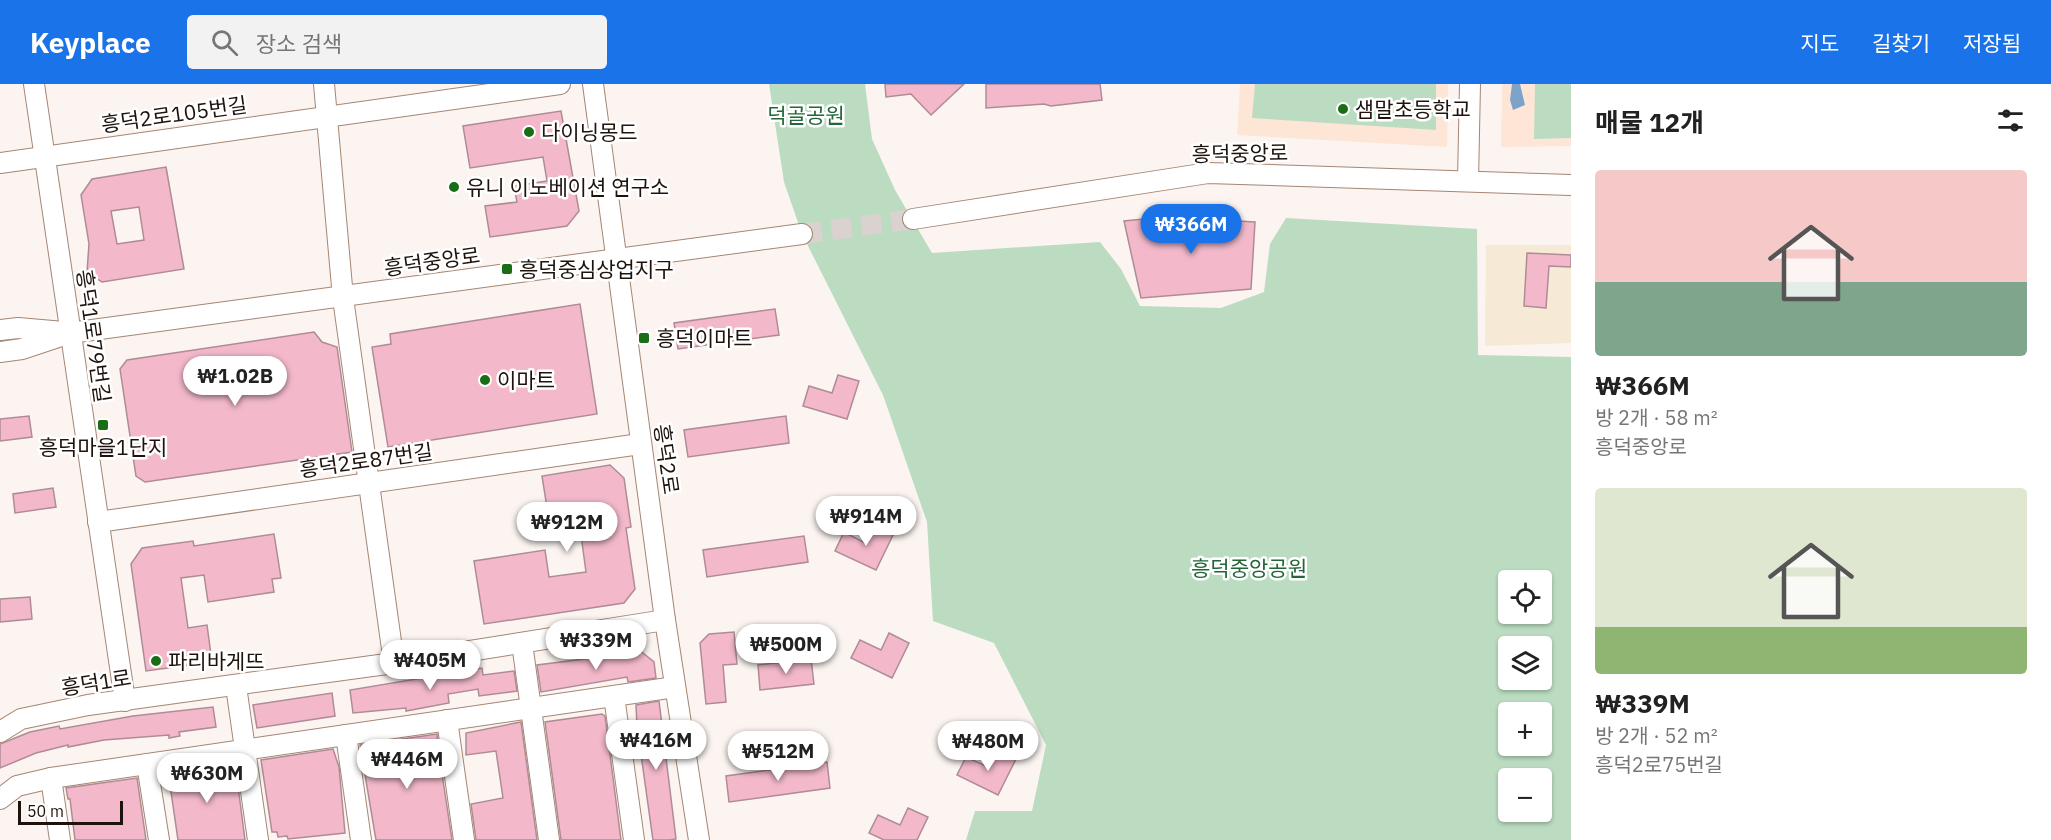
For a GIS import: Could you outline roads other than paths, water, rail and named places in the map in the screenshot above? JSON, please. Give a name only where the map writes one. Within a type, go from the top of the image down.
[{"type":"street","name":"흥덕1로79번길","points":[[34,84],[126,701]]},
{"type":"street","points":[[324,84],[344,298],[394,663]]},
{"type":"street","name":"흥덕2로105번길","points":[[0,163],[560,84]]},
{"type":"street","name":"흥덕2로","points":[[593,84],[640,444],[699,840]]},
{"type":"street","points":[[1468,181],[1470,84]]},
{"type":"street","name":"흥덕중앙로","points":[[913,219],[1208,173],[1571,185]]},
{"type":"street","name":"흥덕중앙로","points":[[0,352],[22,349],[70,333],[344,298],[802,234]]},
{"type":"street","name":"흥덕중앙로","points":[[0,330],[18,328],[70,333]]},
{"type":"street","name":"흥덕2로87번길","points":[[98,522],[369,485],[640,444]]},
{"type":"street","name":"흥덕1로","points":[[0,732],[21,719],[126,701],[394,663],[665,620]]},
{"type":"street","points":[[522,643],[549,840]]},
{"type":"street","points":[[236,686],[258,840]]},
{"type":"street","points":[[0,800],[17,786],[51,778],[675,687]]},
{"type":"street","points":[[614,696],[634,840]]},
{"type":"street","points":[[447,720],[464,840]]},
{"type":"street","points":[[346,735],[361,840]]},
{"type":"street","points":[[147,764],[159,840]]},
{"type":"street","points":[[51,778],[60,840]]},
{"type":"water","points":[[1512,84],[1520,84],[1525,105],[1513,110],[1510,100]]},
{"type":"tunnel","points":[[802,234],[913,219]]},
{"type":"place","name":"샘말초등학교","points":[[1343,109]]},
{"type":"place","name":"다이닝몽드","points":[[529,132]]},
{"type":"place","name":"유니 이노베이션 연구소","points":[[454,187]]},
{"type":"place","name":"흥덕중심상업지구","points":[[507,269]]},
{"type":"place","name":"흥덕이마트","points":[[644,338]]},
{"type":"place","name":"이마트","points":[[485,380]]},
{"type":"place","name":"흥덕마을1단지","points":[[103,425]]},
{"type":"place","name":"파리바게뜨","points":[[156,661]]},
{"type":"park label","name":"덕골공원","points":[[806,115]]},
{"type":"park label","name":"흥덕중앙공원","points":[[1249,568]]}]
